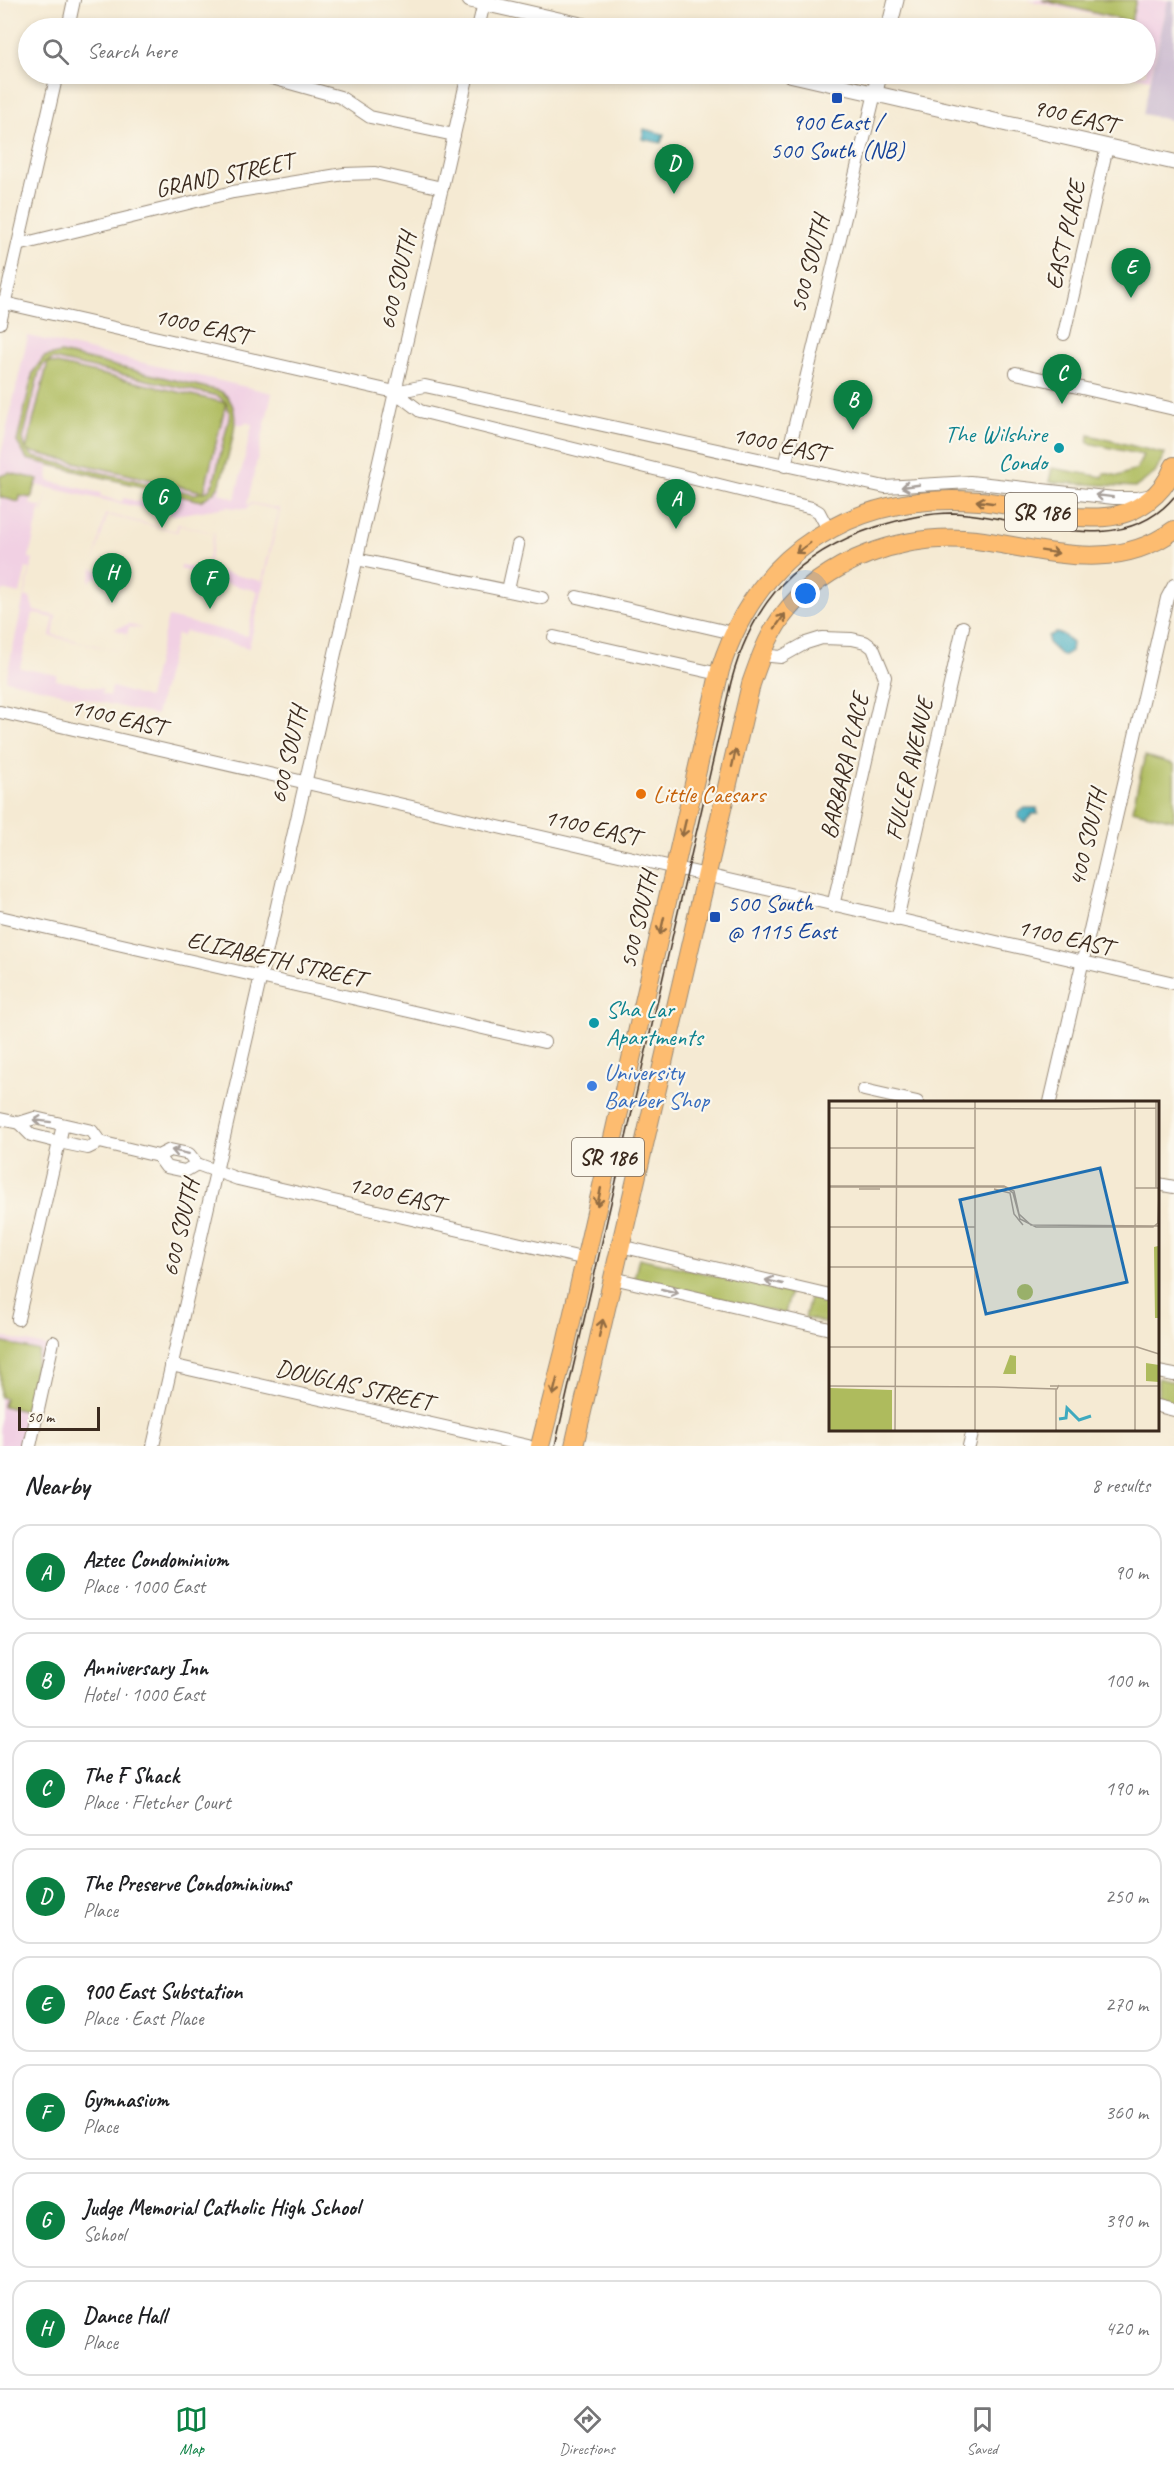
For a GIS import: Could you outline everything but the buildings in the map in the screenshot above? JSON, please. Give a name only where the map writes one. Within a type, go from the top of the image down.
[{"type":"main road","name":"SR 186","points":[[1161,490],[1174,466]]},
{"type":"main road","name":"500 SOUTH","points":[[540,1446],[586,1259],[719,674],[733,633],[764,582],[798,550],[829,531],[855,518],[914,502],[980,501],[1061,515],[1107,517],[1129,512],[1146,503],[1161,490]]},
{"type":"main road","name":"SR 186","points":[[574,1446],[746,704],[761,655],[782,618],[820,580],[836,569],[869,555],[929,539],[976,540],[1097,558],[1138,550],[1174,530]]},
{"type":"street","points":[[73,18],[74,0]]},
{"type":"street","points":[[892,18],[896,0]]},
{"type":"street","points":[[479,18],[480,1],[552,18]]},
{"type":"street","points":[[0,323],[2,302],[18,245],[55,84]]},
{"type":"street","points":[[292,84],[340,98],[370,117],[454,135]]},
{"type":"street","name":"600 SOUTH","points":[[153,1446],[466,84]]},
{"type":"street","name":"900 EAST","points":[[834,84],[1174,162]]},
{"type":"street","name":"500 SOUTH","points":[[785,466],[877,84]]},
{"type":"street","name":"EAST PLACE","points":[[1064,334],[1107,147]]},
{"type":"street","name":"GRAND STREET","points":[[18,245],[233,192],[344,174],[375,173],[442,188]]},
{"type":"street","name":"1000 EAST","points":[[2,302],[395,392],[426,386],[885,487],[970,482],[1137,498],[1161,490]]},
{"type":"street","points":[[1016,373],[1174,409]]},
{"type":"street","name":"1000 EAST","points":[[395,392],[420,411],[812,508],[819,512],[829,531]]},
{"type":"street","points":[[507,590],[518,545]]},
{"type":"street","points":[[356,559],[542,598]]},
{"type":"street","name":"400 SOUTH","points":[[1050,1101],[1167,598],[1174,585]]},
{"type":"street","points":[[578,597],[733,633]]},
{"type":"street","name":"FULLER AVENUE","points":[[897,920],[963,627]]},
{"type":"street","points":[[554,637],[719,674]]},
{"type":"street","name":"BARBARA PLACE","points":[[761,655],[781,657],[822,638],[852,639],[865,642],[873,648],[885,677],[833,906]]},
{"type":"street","name":"1100 EAST","points":[[0,712],[1174,983]]},
{"type":"street","name":"ELIZABETH STREET","points":[[0,917],[544,1042]]},
{"type":"street","points":[[864,1090],[913,1101]]},
{"type":"street","name":"1200 EAST","points":[[0,1119],[19,1123],[35,1118],[92,1131],[100,1142]]},
{"type":"street","name":"1200 EAST","points":[[19,1123],[31,1135],[88,1148],[100,1142],[159,1156],[170,1150],[189,1154],[197,1164],[216,1172],[586,1259]]},
{"type":"street","points":[[18,1319],[63,1125]]},
{"type":"street","name":"1200 EAST","points":[[159,1156],[166,1167],[186,1171],[197,1164]]},
{"type":"street","points":[[1159,1184],[1174,1187]]},
{"type":"street","points":[[620,1246],[829,1295]]},
{"type":"street","points":[[613,1278],[829,1329]]},
{"type":"street","points":[[30,1446],[53,1342]]},
{"type":"street","name":"DOUGLAS STREET","points":[[171,1365],[528,1446]]},
{"type":"street","points":[[1159,1372],[1174,1376]]},
{"type":"street","points":[[1159,1406],[1174,1410]]},
{"type":"street","points":[[969,1446],[973,1431]]},
{"type":"shaded area","points":[[1027,0],[1168,0],[1156,53],[1156,18],[1108,18]]},
{"type":"shaded area","points":[[1168,0],[1174,0],[1174,121],[1143,114],[1150,84],[1156,84],[1156,55]]},
{"type":"shaded area","points":[[28,336],[272,393],[247,505],[252,503],[280,509],[249,648],[185,631],[183,636],[177,634],[156,715],[6,680],[30,569],[26,568],[20,594],[2,590],[0,597],[0,458]],"holes":[[[245,422],[254,425],[235,499],[219,493],[235,423],[244,425]],[[49,466],[178,495],[177,498],[170,496],[167,508],[123,498],[122,502],[100,496],[101,493],[48,481]],[[37,485],[175,515],[227,507],[246,509],[252,504],[279,510],[262,581],[207,569],[215,533],[178,524],[176,531],[107,514],[105,515],[94,562],[107,515],[177,532],[179,525],[214,533],[205,571],[181,565],[180,569],[192,572],[191,575],[258,591],[247,636],[168,617],[148,698],[112,687],[110,696],[102,694],[103,689],[56,680],[57,675],[20,668],[33,613],[54,618],[50,636],[123,652],[53,635],[56,616],[34,611],[30,598],[25,596],[33,559],[29,558],[39,513],[42,513],[39,512],[41,507],[30,504]]]},
{"type":"shaded area","points":[[92,568],[100,572],[100,576],[91,579],[91,584],[89,577],[91,577]]},
{"type":"shaded area","points":[[130,624],[142,629],[129,627],[123,652],[127,634],[114,629]]},
{"type":"shaded area","points":[[0,1336],[49,1347],[27,1446],[0,1446]]},
{"type":"green space","points":[[1042,0],[1136,0],[1132,18],[1115,18]]},
{"type":"green space","points":[[61,353],[220,391],[229,399],[234,409],[235,421],[231,447],[220,484],[213,493],[201,501],[27,459],[17,442],[33,372],[44,357]],"holes":[[[53,359],[218,396],[226,403],[48,362],[26,450],[23,439],[39,372],[44,364]],[[226,403],[230,414],[214,482],[208,491],[204,492]],[[27,451],[204,492],[194,494],[34,457]]]},
{"type":"green space","points":[[1089,435],[1165,454],[1155,473],[1136,487],[1049,482],[1052,468],[1103,477],[1104,473],[1119,476],[1137,469],[1143,455],[1088,443]]},
{"type":"green space","points":[[9,473],[38,479],[31,498],[20,496],[19,502],[0,497],[0,476]]},
{"type":"green space","points":[[1145,756],[1174,764],[1174,820],[1132,810]]},
{"type":"green space","points":[[639,1258],[790,1293],[785,1314],[634,1279]]},
{"type":"green space","points":[[810,1297],[829,1302],[829,1324],[805,1318]]},
{"type":"green space","points":[[0,1342],[39,1351],[25,1411],[3,1406],[5,1398],[0,1397]]},
{"type":"green space","points":[[1159,1378],[1174,1382],[1174,1403],[1159,1399]]},
{"type":"water","points":[[644,129],[664,134],[661,143],[642,139]]},
{"type":"water","points":[[1055,633],[1062,634],[1072,643],[1071,652],[1062,656],[1048,643],[1048,636]]},
{"type":"water","points":[[1025,808],[1037,808],[1038,814],[1032,814],[1026,822],[1018,818],[1018,813]]},
{"type":"tram line","points":[[555,1446],[731,682],[751,628],[765,605],[801,566],[823,551],[848,538],[895,521],[923,515],[953,513],[1098,532],[1126,528],[1152,517],[1174,497]]},
{"type":"place","name":"900 East / 500 South (NB)","points":[[837,98]]},
{"type":"place","name":"The Preserve Condominiums","points":[[674,194]]},
{"type":"place","name":"900 East Substation","points":[[1131,298]]},
{"type":"place","name":"The F Shack","points":[[1062,404]]},
{"type":"place","name":"Anniversary Inn","points":[[853,430]]},
{"type":"place","name":"The Wilshire Condo","points":[[1059,448]]},
{"type":"place","name":"Judge Memorial Catholic High School","points":[[162,528]]},
{"type":"place","name":"Aztec Condominium","points":[[676,529]]},
{"type":"place","name":"Dance Hall","points":[[112,603]]},
{"type":"place","name":"Gymnasium","points":[[210,609]]},
{"type":"place","name":"Little Caesars","points":[[641,794]]},
{"type":"place","name":"500 South @ 1115 East","points":[[715,917]]},
{"type":"place","name":"Sha Lar Apartments","points":[[594,1023]]},
{"type":"place","name":"University Barber Shop","points":[[592,1086]]}]
